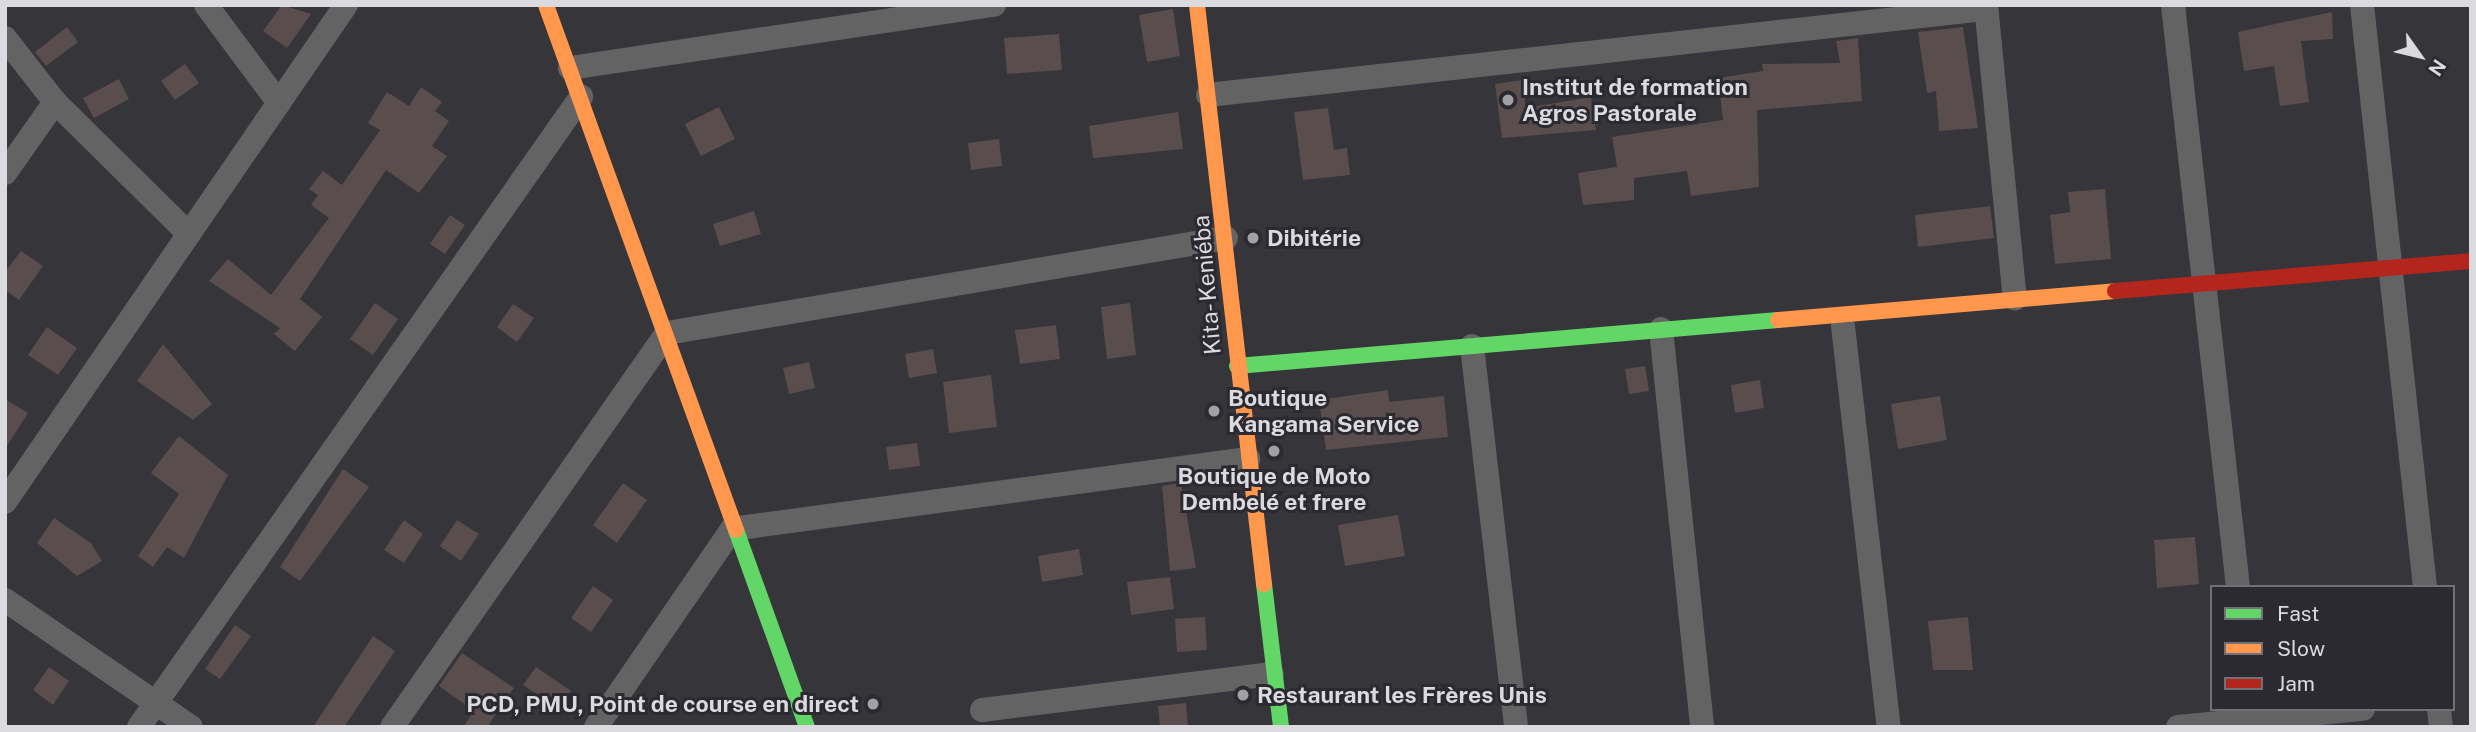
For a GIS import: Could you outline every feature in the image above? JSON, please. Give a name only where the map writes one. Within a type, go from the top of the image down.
[{"type":"street","points":[[206,5],[279,103]]},
{"type":"street","points":[[5,502],[346,5]]},
{"type":"street","points":[[546,5],[667,333],[732,529],[807,727]]},
{"type":"street","points":[[570,68],[994,5]]},
{"type":"street","name":"Kita- Keniéba","points":[[1197,5],[1280,727]]},
{"type":"street","points":[[2173,5],[2238,585]]},
{"type":"street","points":[[2362,5],[2426,585]]},
{"type":"street","points":[[1208,95],[1986,7],[2015,299]]},
{"type":"street","points":[[5,38],[55,102],[189,234]]},
{"type":"street","points":[[139,727],[581,97]]},
{"type":"street","points":[[5,173],[55,102]]},
{"type":"street","points":[[392,727],[667,333],[1226,239]]},
{"type":"street","points":[[1237,366],[2471,261]]},
{"type":"street","points":[[1843,326],[1888,727]]},
{"type":"street","points":[[1661,330],[1702,727]]},
{"type":"street","points":[[1472,346],[1516,727]]},
{"type":"street","points":[[596,727],[732,529],[1248,458]]},
{"type":"street","points":[[5,600],[191,727]]},
{"type":"street","points":[[982,710],[1272,674]]},
{"type":"street","points":[[2178,727],[2339,711]]},
{"type":"building","points":[[282,5],[311,14],[287,48],[263,31]]},
{"type":"building","points":[[1173,9],[1180,56],[1147,62],[1139,15]]},
{"type":"building","points":[[2332,12],[2333,39],[2301,41],[2309,102],[2280,106],[2274,66],[2244,71],[2238,32]]},
{"type":"building","points":[[67,27],[78,42],[46,66],[35,52]]},
{"type":"building","points":[[1963,27],[1978,128],[1939,131],[1936,91],[1927,93],[1918,32]]},
{"type":"building","points":[[1059,34],[1062,70],[1007,74],[1004,38]]},
{"type":"building","points":[[1858,38],[1862,101],[1757,110],[1759,187],[1691,196],[1687,171],[1634,178],[1634,200],[1583,205],[1578,173],[1617,167],[1612,137],[1723,120],[1718,78],[1763,71],[1762,64],[1840,63],[1836,41]]},
{"type":"building","points":[[185,64],[199,83],[175,100],[161,81]]},
{"type":"building","points":[[119,79],[129,99],[94,118],[83,98]]},
{"type":"building","points":[[1522,80],[1526,108],[1591,97],[1596,130],[1502,138],[1495,84]]},
{"type":"building","points":[[421,87],[442,102],[435,111],[449,121],[432,146],[447,156],[419,193],[386,170],[300,299],[322,317],[295,351],[274,334],[280,328],[209,281],[228,259],[271,295],[329,218],[311,205],[318,195],[309,189],[323,171],[342,185],[380,130],[368,123],[387,92],[409,106]]},
{"type":"building","points":[[719,107],[735,139],[701,156],[685,124]]},
{"type":"building","points":[[1328,108],[1334,150],[1347,148],[1350,175],[1303,180],[1294,112]]},
{"type":"building","points":[[1178,112],[1183,149],[1093,158],[1089,126]]},
{"type":"building","points":[[999,139],[1002,166],[971,170],[968,143]]},
{"type":"building","points":[[2105,189],[2111,259],[2055,264],[2050,215],[2070,212],[2068,192]]},
{"type":"building","points":[[1990,206],[1994,238],[1918,247],[1915,215]]},
{"type":"building","points":[[754,211],[761,234],[720,246],[713,224]]},
{"type":"building","points":[[450,215],[465,225],[445,254],[430,244]]},
{"type":"building","points":[[21,251],[43,266],[19,300],[5,290],[5,272]]},
{"type":"building","points":[[375,303],[398,319],[373,355],[350,339]]},
{"type":"building","points":[[1130,303],[1136,355],[1107,359],[1101,307]]},
{"type":"building","points":[[513,304],[534,318],[517,342],[497,327]]},
{"type":"building","points":[[1056,325],[1060,359],[1020,364],[1015,330]]},
{"type":"building","points":[[47,327],[77,348],[58,375],[28,355]]},
{"type":"building","points":[[163,344],[212,404],[193,420],[137,381]]},
{"type":"building","points":[[933,349],[937,373],[909,378],[905,354]]},
{"type":"building","points":[[809,362],[815,388],[789,394],[783,368]]},
{"type":"building","points":[[1645,366],[1649,391],[1629,394],[1625,369]]},
{"type":"building","points":[[991,375],[997,427],[949,433],[943,382]]},
{"type":"building","points":[[1760,380],[1764,408],[1735,413],[1731,385]]},
{"type":"building","points":[[1388,390],[1389,402],[1444,396],[1448,437],[1326,450],[1319,400]]},
{"type":"building","points":[[1940,396],[1947,440],[1898,449],[1891,404]]},
{"type":"building","points":[[5,399],[28,413],[5,449]]},
{"type":"building","points":[[179,436],[228,475],[184,558],[167,547],[153,567],[138,556],[179,494],[151,473]]},
{"type":"building","points":[[917,443],[920,466],[889,470],[886,447]]},
{"type":"building","points":[[343,469],[369,487],[300,581],[280,567]]},
{"type":"building","points":[[623,483],[647,500],[617,543],[593,525]]},
{"type":"building","points":[[1181,483],[1196,568],[1170,571],[1162,486]]},
{"type":"building","points":[[1398,515],[1405,556],[1345,566],[1338,525]]},
{"type":"building","points":[[54,518],[91,543],[102,561],[77,576],[37,543]]},
{"type":"building","points":[[404,520],[423,534],[404,563],[384,550]]},
{"type":"building","points":[[457,520],[479,534],[461,561],[440,546]]},
{"type":"building","points":[[2195,537],[2199,584],[2157,588],[2154,540]]},
{"type":"building","points":[[1079,549],[1083,575],[1042,582],[1038,556]]},
{"type":"building","points":[[1170,577],[1174,609],[1131,615],[1127,582]]},
{"type":"building","points":[[593,586],[613,600],[591,632],[571,618]]},
{"type":"building","points":[[1205,617],[1207,650],[1177,652],[1175,619]]},
{"type":"building","points":[[1968,617],[1973,670],[1933,670],[1928,621]]},
{"type":"building","points":[[235,625],[251,636],[220,679],[205,669]]},
{"type":"building","points":[[373,636],[395,651],[344,727],[313,727]]},
{"type":"building","points":[[462,653],[514,688],[487,727],[463,727],[474,711],[439,686]]},
{"type":"building","points":[[49,667],[69,681],[53,705],[33,690]]},
{"type":"building","points":[[536,667],[571,691],[559,709],[523,685]]},
{"type":"building","points":[[1186,703],[1188,727],[1160,727],[1158,706]]},
{"type":"traffic: fast","points":[[1237,366],[1778,320]]},
{"type":"traffic: fast","points":[[736,530],[807,727]]},
{"type":"traffic: fast","points":[[1264,584],[1281,727]]},
{"type":"traffic: slow","points":[[546,5],[736,530]]},
{"type":"traffic: slow","points":[[1197,5],[1264,584]]},
{"type":"traffic: slow","points":[[1778,320],[2115,291]]},
{"type":"traffic: jam","points":[[2115,291],[2471,261]]},
{"type":"place","name":"Institut de formation Agros Pastorale","points":[[1508,100]]},
{"type":"place","name":"Dibitérie","points":[[1253,238]]},
{"type":"place","name":"Boutique Kangama Service","points":[[1214,411]]},
{"type":"place","name":"Boutique de Moto Dembelé et frere","points":[[1274,451]]},
{"type":"place","name":"Restaurant les Frères Unis","points":[[1243,695]]},
{"type":"place","name":"PCD, PMU, Point de course en direct","points":[[873,704]]}]
